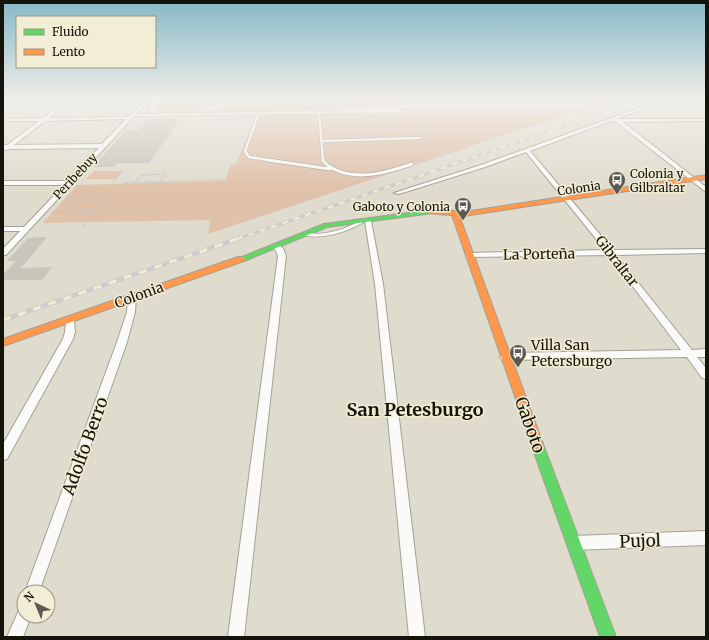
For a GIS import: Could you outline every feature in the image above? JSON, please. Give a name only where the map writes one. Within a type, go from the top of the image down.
[{"type":"street","points":[[4,148],[29,130]]},
{"type":"street","name":"Peribebuy","points":[[3,253],[119,130]]},
{"type":"street","points":[[397,193],[588,130]]},
{"type":"street","points":[[627,130],[706,190]]},
{"type":"street","points":[[4,148],[103,146]]},
{"type":"street","name":"Gibraltar","points":[[526,150],[611,253],[706,375]]},
{"type":"street","name":"Colonia","points":[[3,344],[276,246],[322,226],[364,222],[439,211],[464,214],[563,194],[706,170]]},
{"type":"street","name":"Colonia","points":[[563,194],[706,177]]},
{"type":"street","points":[[3,183],[69,183]]},
{"type":"street","name":"Gaboto","points":[[454,212],[505,357],[608,637]]},
{"type":"street","points":[[364,222],[379,284],[417,637]]},
{"type":"street","points":[[3,230],[25,230]]},
{"type":"street","points":[[236,637],[282,256],[280,250],[276,246]]},
{"type":"street","name":"La Porteña","points":[[469,255],[706,251]]},
{"type":"street","name":"Adolfo Berro","points":[[35,584],[122,342],[131,312],[132,298]]},
{"type":"street","points":[[3,455],[68,338],[70,332],[70,320]]},
{"type":"street","points":[[505,357],[706,353]]},
{"type":"street","name":"Pujol","points":[[574,543],[706,538]]},
{"type":"street","points":[[15,637],[20,624]]},
{"type":"lane","points":[[253,130],[245,152],[249,157],[315,166],[351,174],[370,175],[412,164]]},
{"type":"lane","points":[[320,130],[323,162],[326,166],[338,171]]},
{"type":"lane","points":[[321,141],[420,138]]},
{"type":"lane","points":[[303,234],[317,236],[351,228],[364,222]]},
{"type":"path","points":[[135,183],[141,175],[165,174],[160,182]]},
{"type":"path","points":[[123,183],[223,180]]},
{"type":"path","points":[[66,197],[106,196],[83,225]]},
{"type":"path","points":[[72,211],[83,197]]},
{"type":"path","points":[[53,212],[95,210]]},
{"type":"shaded area","points":[[250,130],[520,130],[208,234],[210,220],[43,223],[77,185],[225,181],[230,165],[236,164]]},
{"type":"shaded area","points":[[94,171],[123,171],[116,179],[86,179]]},
{"type":"building","points":[[126,130],[172,130],[149,163],[117,163],[114,167],[93,167]]},
{"type":"building","points":[[47,237],[21,268],[52,267],[42,280],[3,280],[3,275],[16,261],[7,261],[28,238]]},
{"type":"railway","points":[[463,161],[553,130]]},
{"type":"railway","points":[[237,239],[466,160]]},
{"type":"railway","points":[[3,320],[240,238]]},
{"type":"traffic: fast","points":[[241,259],[326,225],[431,212]]},
{"type":"traffic: fast","points":[[537,444],[608,637]]},
{"type":"traffic: slow","points":[[431,212],[439,211],[464,214],[706,177]]},
{"type":"traffic: slow","points":[[454,212],[537,444]]},
{"type":"traffic: slow","points":[[3,343],[241,259]]},
{"type":"place","name":"Colonia y Gilbraltar","points":[[617,195]]},
{"type":"place","name":"Gaboto y Colonia","points":[[463,221]]},
{"type":"place","name":"Villa San Petersburgo","points":[[518,368]]},
{"type":"district","name":"San Petesburgo","points":[[415,409]]}]
